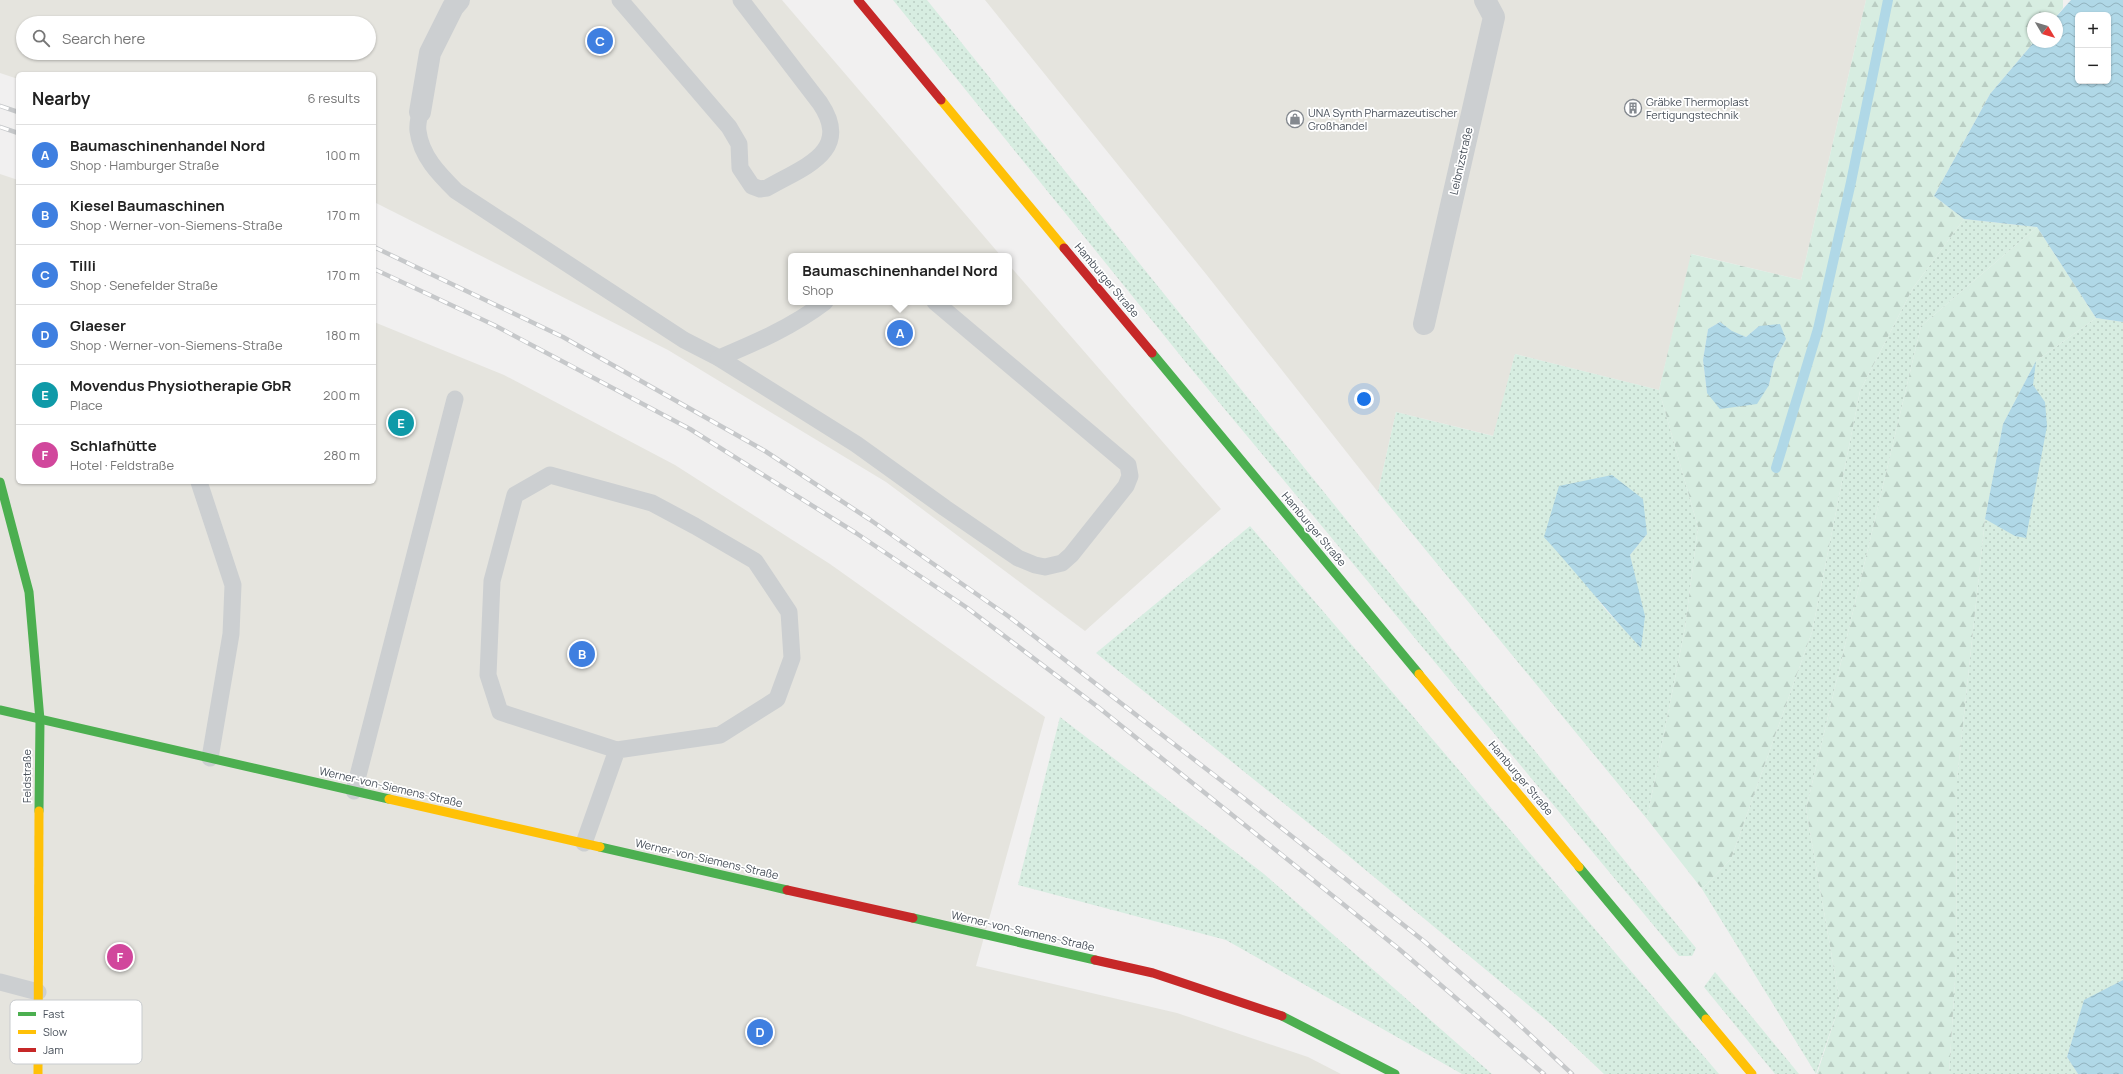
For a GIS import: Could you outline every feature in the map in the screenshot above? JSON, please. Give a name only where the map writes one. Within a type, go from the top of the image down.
[{"type":"street","points":[[420,112],[430,53],[453,7],[459,0]]},
{"type":"street","name":"Hamburger Straße","points":[[858,0],[1752,1074]]},
{"type":"street","name":"Leibnizstraße","points":[[1424,324],[1494,17],[1485,0]]},
{"type":"street","name":"Feldstraße","points":[[0,482],[29,592],[40,720],[38,1000]]},
{"type":"street","name":"Werner-von-Siemens-Straße","points":[[0,710],[1153,973],[1288,1018],[1395,1074]]},
{"type":"lane","points":[[620,0],[730,127],[739,144],[740,168],[752,186],[760,189],[767,188],[820,156],[829,144],[832,129],[829,116],[820,102],[741,0]]},
{"type":"lane","points":[[420,112],[418,131],[424,151],[434,169],[456,191],[684,340],[719,358],[856,444],[1018,558],[1035,565],[1045,567],[1062,562],[1071,555],[1126,486],[1130,476],[1128,465],[939,305]]},
{"type":"lane","points":[[719,358],[774,335],[803,319],[821,305]]},
{"type":"lane","points":[[354,791],[455,398]]},
{"type":"lane","points":[[550,475],[652,503],[695,526],[755,561],[789,612],[792,658],[777,699],[720,735],[617,750],[500,712],[488,675],[492,581],[515,495],[550,475]]},
{"type":"lane","points":[[200,484],[233,585],[231,634],[210,758]]},
{"type":"lane","points":[[584,843],[617,750]]},
{"type":"lane","points":[[0,982],[38,992]]},
{"type":"shaded area","points":[[0,0],[782,0],[998,253],[788,253],[788,305],[1012,305],[1012,268],[1221,509],[1085,631],[886,482],[668,350],[376,203],[376,72],[16,72],[16,78],[0,73]]},
{"type":"shaded area","points":[[985,0],[1866,0],[1801,280],[1692,254],[1659,390],[1515,354],[1494,436],[1396,412],[1378,492],[1206,274]]},
{"type":"shaded area","points":[[0,174],[16,179],[16,484],[376,484],[376,323],[504,375],[675,465],[830,564],[1045,717],[976,966],[1177,1013],[1308,1057],[1341,1074],[0,1074]]},
{"type":"green space","points":[[893,0],[927,0],[1365,543],[1696,948],[1692,956],[1679,956],[1188,365]]},
{"type":"green space","points":[[1866,0],[2063,0],[2063,8],[2060,12],[2027,12],[2027,48],[2029,48],[1990,94],[1934,196],[1964,219],[1913,288],[1860,391],[1812,632],[1731,859],[1702,889],[1647,819],[1685,628],[1698,527],[1659,390],[1691,254],[1801,280]],"holes":[[[1720,322],[1732,332],[1746,337],[1759,326],[1786,339],[1774,362],[1769,385],[1707,393],[1703,360],[1708,329]]]},
{"type":"green space","points":[[1964,219],[2037,227],[1921,326],[1806,809],[1840,1003],[1816,1074],[1702,889],[1731,859],[1812,632],[1860,391],[1913,288]]},
{"type":"green space","points":[[2037,227],[2096,318],[2036,361],[2003,424],[1985,519],[1957,780],[1956,965],[1949,1074],[1817,1074],[1840,1003],[1806,809],[1921,326]]},
{"type":"green space","points":[[2096,318],[2123,322],[2123,980],[2084,1001],[2067,1057],[2078,1074],[1949,1074],[1956,965],[1957,780],[1985,519],[2003,424],[2036,361]]},
{"type":"green space","points":[[1515,354],[1659,390],[1698,527],[1685,628],[1647,819],[1378,492],[1396,412],[1493,436]],"holes":[[[1647,534],[1630,555],[1634,576],[1641,647],[1605,609],[1580,575]]]},
{"type":"green space","points":[[1250,526],[1719,1074],[1604,1074],[1550,1023],[1327,838],[1096,653]]},
{"type":"green space","points":[[1060,717],[1264,874],[1492,1074],[1462,1074],[1226,940],[1018,885]]},
{"type":"green space","points":[[1715,972],[1799,1074],[1775,1074],[1704,987]]},
{"type":"water","points":[[2071,0],[2123,0],[2123,322],[2096,318],[2037,227],[1964,219],[1934,196],[1990,94],[2029,48],[2063,48],[2063,12],[2060,12]]},
{"type":"water","points":[[1720,322],[1732,331],[1746,337],[1759,326],[1780,324],[1786,339],[1774,362],[1769,385],[1757,404],[1720,409],[1707,393],[1703,360],[1708,329]]},
{"type":"water","points":[[2036,361],[2033,385],[2045,402],[2047,426],[2026,538],[2015,536],[1985,519],[2003,424]]},
{"type":"water","points":[[1612,475],[1643,499],[1647,534],[1630,555],[1645,616],[1641,648],[1544,537],[1559,486]]},
{"type":"water","points":[[2123,980],[2123,1074],[2078,1074],[2067,1057],[2084,1000]]},
{"type":"waterway","points":[[1776,468],[1818,329],[1851,182],[1888,0]]},
{"type":"railway","points":[[0,106],[16,111]]},
{"type":"railway","points":[[0,127],[16,132]]},
{"type":"railway","points":[[376,248],[563,337],[765,451],[869,519],[1008,616],[1240,795],[1425,942],[1511,1017],[1572,1074]]},
{"type":"railway","points":[[376,270],[494,325],[690,429],[856,533],[966,607],[1098,707],[1399,949],[1544,1074]]},
{"type":"traffic: fast","points":[[1152,353],[1419,674]]},
{"type":"traffic: fast","points":[[0,482],[29,592],[40,720],[39,811]]},
{"type":"traffic: fast","points":[[0,710],[389,799]]},
{"type":"traffic: fast","points":[[600,847],[787,890]]},
{"type":"traffic: fast","points":[[1579,867],[1706,1019]]},
{"type":"traffic: fast","points":[[913,918],[1095,960]]},
{"type":"traffic: fast","points":[[1282,1016],[1395,1074]]},
{"type":"traffic: slow","points":[[941,100],[1064,248]]},
{"type":"traffic: slow","points":[[1419,674],[1579,867]]},
{"type":"traffic: slow","points":[[389,799],[600,847]]},
{"type":"traffic: slow","points":[[38,1000],[39,811]]},
{"type":"traffic: slow","points":[[1706,1019],[1752,1074]]},
{"type":"traffic: slow","points":[[38,1064],[38,1074]]},
{"type":"traffic: jam","points":[[858,0],[941,100]]},
{"type":"traffic: jam","points":[[1064,248],[1152,353]]},
{"type":"traffic: jam","points":[[787,890],[913,918]]},
{"type":"traffic: jam","points":[[1095,960],[1153,973],[1282,1016]]},
{"type":"place","name":"Tilli","points":[[600,41]]},
{"type":"place","name":"Gräbke Thermoplast Fertigungstechnik","points":[[1633,108]]},
{"type":"place","name":"UNA Synth Pharmazeutischer Großhandel","points":[[1295,119]]},
{"type":"place","name":"Baumaschinenhandel Nord","points":[[900,333]]},
{"type":"place","name":"Movendus Physiotherapie GbR","points":[[401,423]]},
{"type":"place","name":"Kiesel Baumaschinen","points":[[582,654]]},
{"type":"place","name":"Schlafhütte","points":[[120,957]]},
{"type":"place","name":"Glaeser","points":[[760,1032]]}]
